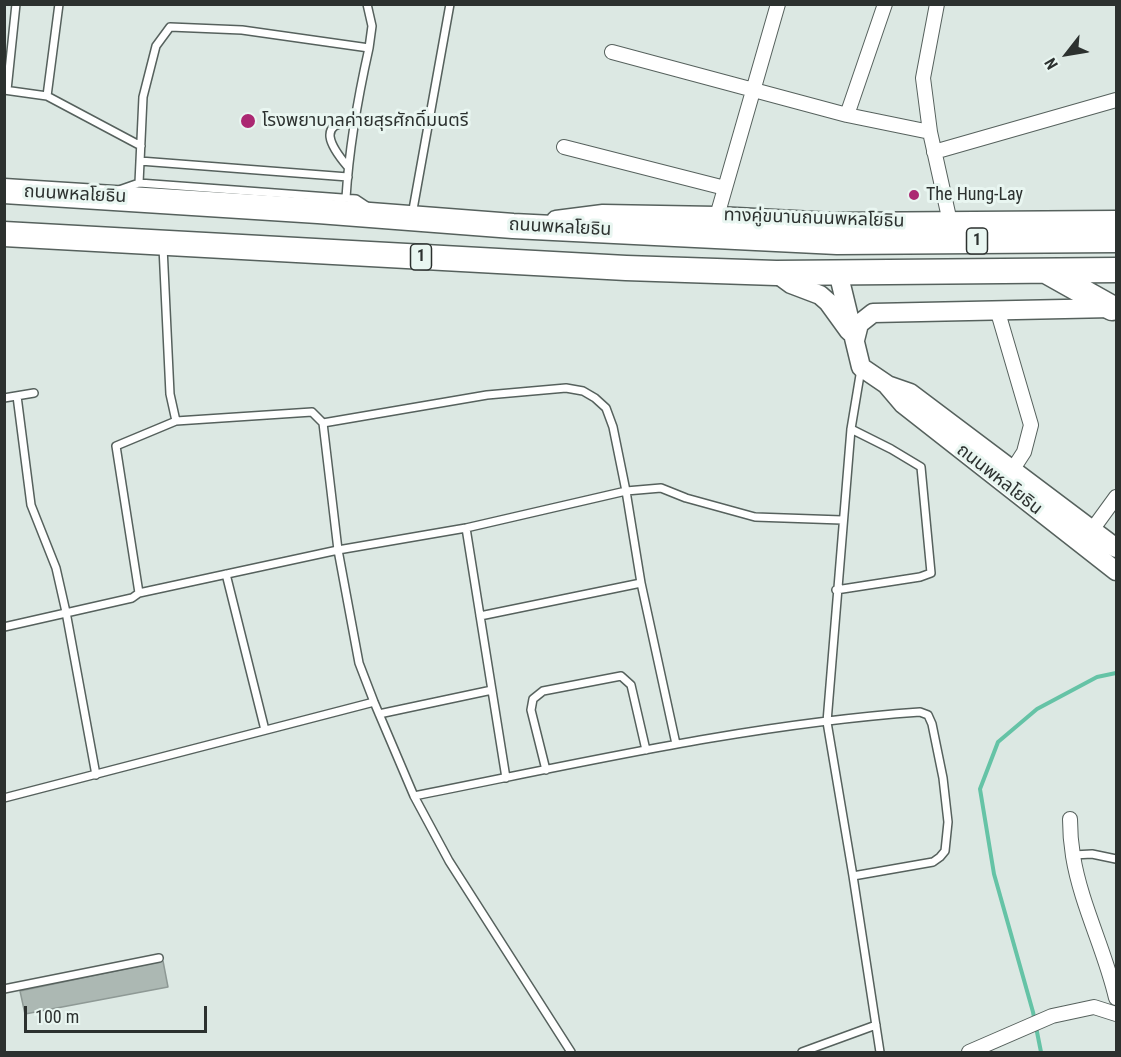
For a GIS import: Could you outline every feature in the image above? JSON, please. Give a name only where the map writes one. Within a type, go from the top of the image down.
[{"type":"highway","name":"ถนนพหลโยธิน","points":[[4,191],[380,215],[513,226],[837,242],[1116,240]]},
{"type":"highway","name":"ถนนพหลโยธิน","points":[[4,234],[626,268],[776,273],[1116,270]]},
{"type":"highway","points":[[837,242],[838,272]]},
{"type":"highway","points":[[1045,270],[1114,308]]},
{"type":"main road","name":"ทางคู่ขนานถนนพหลโยธิน","points":[[513,226],[603,214],[717,216],[833,222],[1116,220]]},
{"type":"main road","points":[[838,272],[861,367]]},
{"type":"main road","points":[[776,273],[791,284],[820,296],[828,302],[855,340]]},
{"type":"main road","points":[[855,340],[859,324],[873,313],[1114,308]]},
{"type":"main road","name":"ถนนพหลโยธิน","points":[[861,367],[886,384],[910,393],[1013,469],[1044,503],[1116,571]]},
{"type":"main road","name":"ถนนพหลโยธิน","points":[[886,384],[903,404],[1044,503],[1092,530],[1116,548]]},
{"type":"street","points":[[717,216],[778,4]]},
{"type":"street","points":[[847,115],[885,4]]},
{"type":"street","points":[[937,4],[923,78],[930,132],[950,222]]},
{"type":"street","points":[[612,52],[847,115],[930,132]]},
{"type":"street","points":[[934,152],[1116,100]]},
{"type":"street","points":[[564,147],[725,188]]},
{"type":"street","points":[[997,309],[1031,425],[1024,452],[1013,469]]},
{"type":"street","points":[[1092,530],[1116,497]]},
{"type":"street","points":[[1070,819],[1073,855],[1082,890],[1114,972],[1116,998]]},
{"type":"street","points":[[969,1053],[1052,1016],[1094,1006],[1116,1014]]},
{"type":"lane","points":[[16,4],[6,90],[47,96],[141,146]]},
{"type":"lane","points":[[47,96],[59,4]]},
{"type":"lane","points":[[346,198],[348,166],[372,26],[367,4]]},
{"type":"lane","points":[[412,218],[450,4]]},
{"type":"lane","points":[[139,183],[143,97],[156,46],[170,27],[242,30],[369,48]]},
{"type":"lane","points":[[348,166],[331,144],[330,135],[336,124],[355,122]]},
{"type":"lane","points":[[140,161],[348,177]]},
{"type":"lane","points":[[100,196],[139,183],[356,199],[380,215]]},
{"type":"lane","points":[[163,244],[170,394],[176,421]]},
{"type":"lane","points":[[861,367],[851,429],[842,520],[827,722],[880,1053]]},
{"type":"lane","points":[[323,423],[487,395],[566,388],[583,391],[606,408],[613,427],[626,490],[640,583],[676,744]]},
{"type":"lane","points":[[4,398],[34,393]]},
{"type":"lane","points":[[17,396],[31,505],[56,568],[96,775]]},
{"type":"lane","points":[[139,593],[116,446],[176,421],[312,412],[323,423],[338,550],[359,663],[374,702],[414,796],[449,861],[571,1053]]},
{"type":"lane","points":[[836,590],[920,577],[931,573],[921,467],[851,429]]},
{"type":"lane","points":[[4,627],[132,598],[139,593],[338,550],[466,528],[626,490],[661,488],[686,498],[755,518],[842,520]]},
{"type":"lane","points":[[466,528],[506,778]]},
{"type":"lane","points":[[226,574],[265,730]]},
{"type":"lane","points":[[480,616],[640,583]]},
{"type":"lane","points":[[546,770],[531,710],[532,699],[543,691],[621,676],[631,685],[646,750]]},
{"type":"lane","points":[[379,714],[492,690]]},
{"type":"lane","points":[[4,798],[374,702]]},
{"type":"lane","points":[[414,796],[676,744],[827,722],[920,712],[928,715],[932,724],[943,778],[948,822],[945,851],[933,862],[853,876]]},
{"type":"lane","points":[[1073,855],[1092,854],[1116,859]]},
{"type":"lane","points":[[4,989],[159,958]]},
{"type":"lane","points":[[802,1053],[876,1025]]},
{"type":"building","points":[[163,961],[168,987],[25,1014],[20,991]]},
{"type":"waterway","points":[[1041,1052],[1033,1012],[994,874],[980,789],[998,742],[1037,709],[1097,677],[1116,673]]},
{"type":"place","name":"โรงพยาบาลค่ายสุรศักดิ์มนตรี","points":[[248,121]]},
{"type":"place","name":"The Hung-Lay","points":[[914,195]]}]
